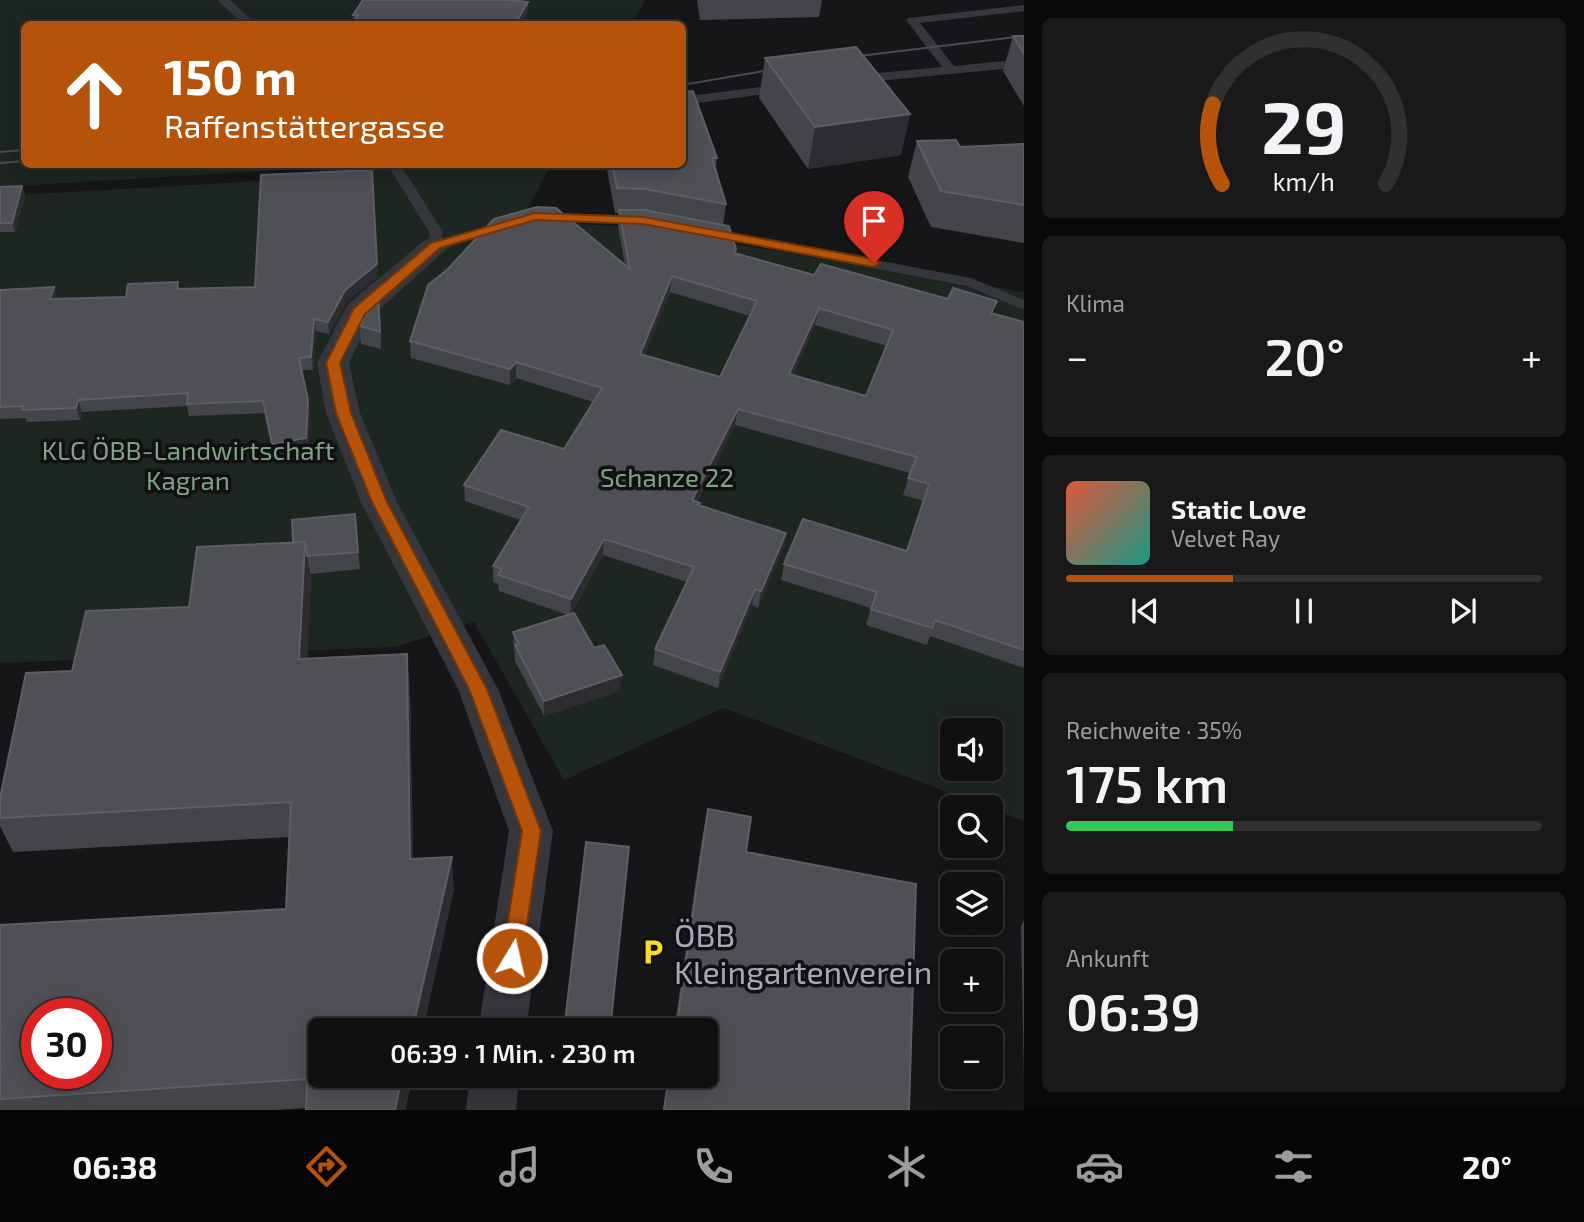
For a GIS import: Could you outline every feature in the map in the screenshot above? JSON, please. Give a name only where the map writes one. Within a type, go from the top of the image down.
[{"type":"street","points":[[435,246],[359,311],[333,363],[344,413],[379,502],[478,689],[531,831],[504,1018]]},
{"type":"street","points":[[491,1110],[494,1088]]},
{"type":"lane","points":[[223,0],[247,21]]},
{"type":"lane","points":[[949,68],[912,20],[1024,8]]},
{"type":"lane","points":[[844,81],[949,68],[1024,63]]},
{"type":"lane","points":[[686,100],[794,87]]},
{"type":"lane","points":[[396,168],[436,232],[435,246],[529,218],[656,223]]},
{"type":"lane","points":[[696,230],[971,282],[1024,305]]},
{"type":"green space","points":[[0,0],[645,0],[634,21],[21,21],[21,168],[301,168],[0,187]]},
{"type":"green space","points":[[322,168],[549,168],[525,213],[549,222],[633,227],[1024,292],[1024,821],[1003,813],[1003,795],[955,795],[724,708],[564,780],[474,622],[396,647],[0,663],[0,196],[315,178]]},
{"type":"building","points":[[363,0],[528,2],[517,21],[355,21],[358,15],[353,15]]},
{"type":"building","points":[[1013,36],[1024,36],[1024,54]]},
{"type":"building","points":[[856,47],[910,114],[815,127],[765,58]]},
{"type":"building","points":[[693,91],[717,158],[712,158],[726,204],[645,189],[617,188],[613,168],[686,168],[686,92]]},
{"type":"building","points":[[956,140],[960,147],[1024,144],[1024,205],[941,191],[917,141]]},
{"type":"building","points":[[372,170],[377,264],[345,290],[328,322],[314,319],[311,357],[299,358],[308,400],[306,438],[272,444],[263,401],[187,404],[188,393],[78,400],[76,408],[22,410],[23,406],[0,407],[0,290],[54,287],[50,299],[126,297],[128,284],[178,282],[177,289],[255,287],[261,175]]},
{"type":"building","points":[[22,186],[12,223],[0,223],[0,187]]},
{"type":"building","points":[[537,207],[556,208],[630,269],[619,210],[644,210],[729,226],[736,249],[734,253],[814,275],[821,264],[948,299],[953,288],[997,301],[991,313],[1024,322],[1024,650],[935,620],[932,628],[871,609],[877,592],[784,564],[803,519],[907,551],[929,484],[908,478],[917,457],[738,409],[692,500],[700,503],[698,505],[786,533],[761,591],[755,589],[720,672],[655,649],[694,567],[604,539],[571,599],[498,575],[502,569],[493,566],[529,507],[464,485],[501,430],[564,449],[602,388],[516,362],[510,369],[410,341],[428,285],[448,269],[494,219]],"holes":[[[672,276],[757,301],[720,377],[640,354]],[[819,308],[893,330],[866,396],[789,374]]]},
{"type":"building","points":[[378,295],[380,332],[360,326]]},
{"type":"building","points":[[355,514],[358,552],[307,556],[305,542],[293,543],[292,520]]},
{"type":"building","points":[[305,542],[299,659],[407,654],[410,859],[452,857],[415,1018],[308,1018],[308,1088],[400,1088],[395,1110],[306,1110],[307,1079],[0,1099],[0,925],[286,909],[291,802],[0,818],[0,798],[26,673],[72,671],[86,611],[189,607],[197,547]]},
{"type":"building","points":[[574,613],[594,648],[604,645],[622,675],[544,701],[515,645],[519,644],[513,632]]},
{"type":"building","points":[[708,809],[751,817],[746,852],[916,884],[909,1110],[664,1110],[667,1088],[718,1088],[718,1018],[678,1018]]},
{"type":"building","points":[[586,842],[629,847],[611,1018],[566,1018]]},
{"type":"tram line","points":[[843,58],[1024,36]]},
{"type":"tram line","points":[[686,84],[781,68]]},
{"type":"tram line","points":[[0,152],[21,150]]},
{"type":"tram line","points":[[0,163],[21,161]]},
{"type":"place","name":"ÖBB Kleingartenverein","points":[[653,952]]},
{"type":"route","points":[[512,958],[531,831],[478,689],[379,502],[344,413],[333,363],[359,311],[435,246],[535,216],[643,220],[874,263]]},
{"type":"park label","name":"KLG ÖBB-Landwirtschaft Kagran","points":[[188,464]]},
{"type":"park label","name":"Schanze 22","points":[[667,476]]}]
